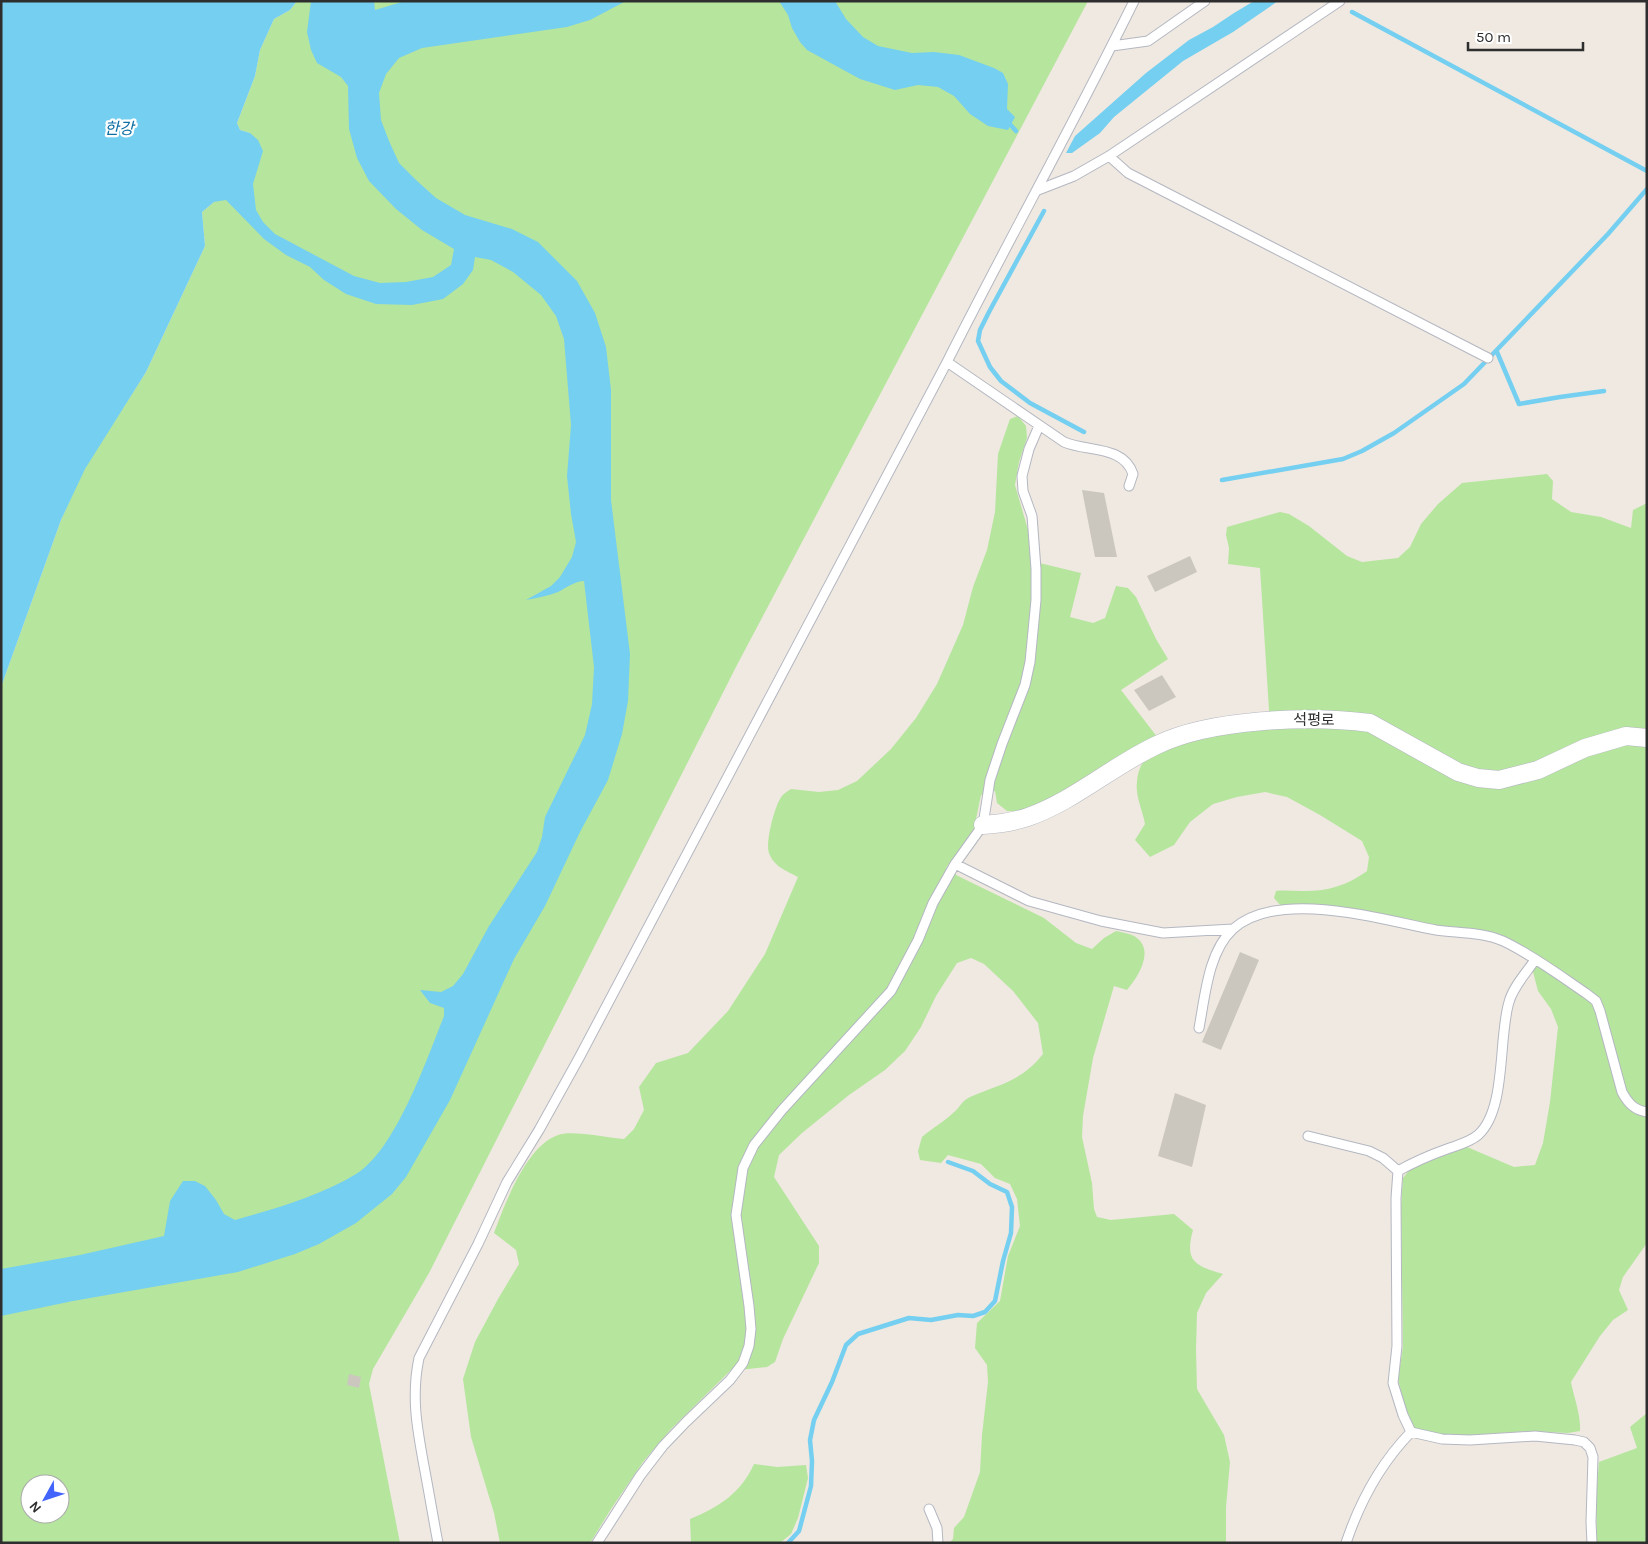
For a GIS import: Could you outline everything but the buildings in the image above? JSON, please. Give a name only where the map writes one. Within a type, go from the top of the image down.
[{"type":"street","name":"석평로","points":[[983,825],[1002,824],[1028,817],[1050,807],[1156,745],[1175,736],[1239,724],[1298,719],[1370,723],[1458,772],[1478,778],[1499,780],[1538,770],[1585,748],[1626,736],[1647,738]]},
{"type":"lane","points":[[438,1543],[417,1427],[414,1400],[415,1378],[419,1358],[478,1244],[507,1182],[539,1130],[579,1058],[878,488],[1038,190],[1134,1]]},
{"type":"lane","points":[[1112,46],[1148,42],[1205,1]]},
{"type":"lane","points":[[1038,190],[1074,176],[1109,156],[1340,1]]},
{"type":"lane","points":[[1109,156],[1128,173],[1488,358]]},
{"type":"lane","points":[[947,362],[1039,426],[1074,446],[1098,449],[1118,456],[1130,464],[1133,474],[1129,486]]},
{"type":"lane","points":[[597,1543],[640,1476],[663,1446],[730,1380],[743,1363],[751,1329],[736,1215],[743,1168],[754,1145],[782,1110],[891,991],[918,940],[933,903],[955,864],[983,825],[990,780],[1025,685],[1030,662],[1036,600],[1036,569],[1032,516],[1023,491],[1022,476],[1029,449],[1039,426]]},
{"type":"lane","points":[[955,864],[1029,901],[1101,921],[1163,933],[1233,929],[1261,914],[1286,909],[1349,912],[1422,927],[1474,934],[1502,941],[1535,960],[1596,1001],[1622,1092],[1628,1103],[1638,1110],[1647,1112]]},
{"type":"lane","points":[[1198,1028],[1213,961],[1221,945],[1233,929]]},
{"type":"lane","points":[[1398,1171],[1412,1162],[1466,1142],[1477,1136],[1486,1127],[1493,1111],[1497,1091],[1509,1000],[1535,960]]},
{"type":"lane","points":[[1308,1136],[1369,1151],[1383,1158],[1398,1171]]},
{"type":"lane","points":[[1398,1171],[1396,1198],[1397,1346],[1393,1383],[1403,1415],[1411,1432]]},
{"type":"lane","points":[[1346,1543],[1366,1493],[1375,1476],[1411,1432]]},
{"type":"lane","points":[[1411,1432],[1442,1439],[1470,1440],[1535,1436],[1584,1442],[1590,1448],[1593,1457],[1590,1522],[1592,1543]]},
{"type":"lane","points":[[929,1510],[937,1528],[938,1543]]},
{"type":"green space","points":[[297,1],[1088,1],[737,665],[429,1273],[373,1369],[369,1384],[400,1543],[1,1543],[1,687],[61,520],[84,469],[146,372],[205,246],[202,212],[214,202],[250,133],[240,130],[237,123],[255,76],[260,50],[274,19],[290,10]]},
{"type":"green space","points":[[1018,416],[1026,426],[1027,438],[1019,462],[1015,485],[1028,530],[1031,561],[1081,573],[1070,617],[1093,623],[1105,618],[1116,586],[1128,588],[1136,597],[1168,659],[1121,690],[1158,738],[1046,803],[1022,812],[1007,811],[997,803],[995,791],[981,795],[974,829],[946,868],[958,876],[1044,918],[1076,943],[1092,949],[1104,938],[1116,931],[1132,935],[1139,940],[1143,947],[1145,954],[1143,962],[1132,984],[1127,990],[1114,986],[1093,1058],[1083,1116],[1082,1137],[1097,1217],[1111,1220],[1174,1214],[1193,1230],[1190,1249],[1194,1261],[1199,1265],[1223,1274],[1206,1293],[1197,1313],[1196,1349],[1197,1389],[1224,1435],[1230,1462],[1226,1507],[1226,1543],[949,1543],[953,1539],[954,1528],[964,1517],[980,1472],[988,1382],[987,1365],[975,1348],[977,1323],[1000,1301],[1008,1256],[1020,1226],[1017,1199],[1010,1184],[995,1178],[981,1164],[948,1155],[941,1163],[920,1160],[918,1151],[922,1137],[950,1116],[965,1100],[1018,1076],[1026,1071],[1043,1054],[1038,1023],[1013,991],[984,964],[971,958],[957,963],[936,996],[921,1027],[905,1051],[885,1070],[849,1095],[802,1133],[779,1155],[774,1177],[819,1246],[819,1263],[783,1339],[775,1362],[767,1367],[730,1371],[671,1429],[643,1462],[590,1543],[500,1543],[494,1513],[471,1437],[463,1379],[475,1342],[519,1264],[516,1250],[494,1233],[504,1207],[527,1163],[547,1141],[564,1134],[624,1139],[634,1129],[644,1110],[639,1087],[656,1063],[688,1053],[728,1011],[765,954],[798,877],[777,865],[769,853],[768,841],[779,800],[791,789],[819,792],[838,790],[857,781],[891,749],[916,718],[937,684],[963,625],[973,587],[987,550],[995,512],[998,454],[1010,419]]},
{"type":"green space","points":[[1547,474],[1553,481],[1552,499],[1571,512],[1601,517],[1631,528],[1633,510],[1647,503],[1647,1243],[1623,1277],[1619,1290],[1628,1310],[1613,1320],[1600,1336],[1571,1382],[1580,1431],[1568,1433],[1531,1431],[1443,1435],[1413,1429],[1407,1416],[1398,1379],[1403,1347],[1401,1207],[1403,1178],[1411,1168],[1467,1147],[1514,1167],[1535,1165],[1543,1143],[1550,1102],[1558,1027],[1551,1009],[1538,991],[1527,949],[1503,936],[1425,924],[1352,909],[1315,905],[1281,906],[1274,898],[1276,891],[1309,891],[1327,889],[1344,884],[1367,871],[1369,857],[1362,841],[1287,797],[1265,792],[1213,804],[1190,822],[1174,845],[1150,857],[1135,840],[1145,824],[1137,793],[1137,779],[1144,760],[1158,748],[1188,739],[1270,726],[1260,568],[1228,564],[1227,527],[1280,512],[1289,514],[1309,526],[1347,556],[1362,562],[1398,558],[1410,547],[1421,524],[1438,504],[1462,483]]},
{"type":"green space","points":[[1647,1413],[1647,1543],[1597,1543],[1596,1499],[1599,1462],[1637,1448],[1630,1427]]},
{"type":"green space","points":[[754,1464],[777,1467],[806,1465],[808,1478],[798,1518],[791,1534],[780,1543],[691,1543],[690,1519],[728,1498],[743,1483]]},
{"type":"water","name":"한강","points":[[1,1],[297,1],[290,10],[274,19],[260,50],[255,76],[237,123],[240,130],[250,133],[258,140],[263,151],[253,184],[256,210],[263,222],[275,234],[354,276],[380,283],[406,282],[433,277],[451,265],[454,249],[422,230],[396,209],[369,181],[357,158],[349,129],[348,86],[341,77],[317,63],[311,50],[307,32],[311,1],[374,1],[375,10],[405,1],[626,1],[590,20],[567,27],[422,48],[399,58],[386,74],[379,93],[381,120],[399,163],[436,198],[465,215],[512,229],[538,242],[577,281],[595,313],[606,347],[611,390],[611,500],[630,654],[628,701],[622,734],[608,780],[580,832],[545,906],[514,959],[450,1100],[406,1177],[392,1194],[356,1223],[319,1244],[295,1254],[238,1272],[73,1301],[1,1316],[1,1269],[80,1255],[164,1236],[170,1201],[183,1181],[195,1181],[205,1186],[224,1214],[235,1220],[327,1189],[356,1174],[370,1162],[384,1146],[408,1102],[444,1016],[444,1008],[430,1003],[420,990],[441,992],[453,986],[463,974],[489,926],[537,852],[542,837],[545,817],[585,735],[592,704],[594,667],[584,581],[574,583],[558,592],[526,600],[551,586],[560,577],[572,557],[576,542],[567,476],[571,425],[564,339],[556,316],[541,295],[513,272],[491,260],[475,257],[473,270],[463,284],[443,299],[412,305],[376,304],[346,294],[324,280],[310,267],[286,255],[264,239],[226,200],[214,202],[202,212],[205,246],[146,372],[85,469],[61,520],[1,687]]},
{"type":"water","points":[[779,1],[835,1],[846,19],[863,37],[878,46],[912,53],[934,52],[959,55],[994,68],[1003,73],[1008,84],[1007,109],[1015,117],[1008,130],[988,126],[970,114],[954,96],[938,87],[918,85],[895,90],[860,79],[807,50],[792,28],[788,15]]},
{"type":"water","points":[[1254,1],[1278,1],[1233,32],[1183,61],[1114,117],[1100,133],[1072,153],[1066,153],[1075,136],[1146,73],[1189,40]]},
{"type":"waterway","points":[[1352,12],[1647,171]]},
{"type":"waterway","points":[[1007,121],[1016,131]]},
{"type":"waterway","points":[[1222,480],[1343,459],[1362,451],[1394,433],[1464,384],[1608,234],[1647,189]]},
{"type":"waterway","points":[[1044,211],[989,312],[980,330],[978,341],[990,367],[1001,381],[1030,403],[1084,432]]},
{"type":"waterway","points":[[1497,352],[1519,404],[1604,391]]},
{"type":"waterway","points":[[788,1543],[799,1531],[811,1486],[812,1461],[810,1440],[814,1420],[832,1382],[846,1345],[858,1334],[909,1318],[931,1320],[958,1315],[973,1316],[985,1312],[995,1301],[1011,1233],[1012,1207],[1007,1192],[990,1184],[973,1171],[948,1162]]}]
